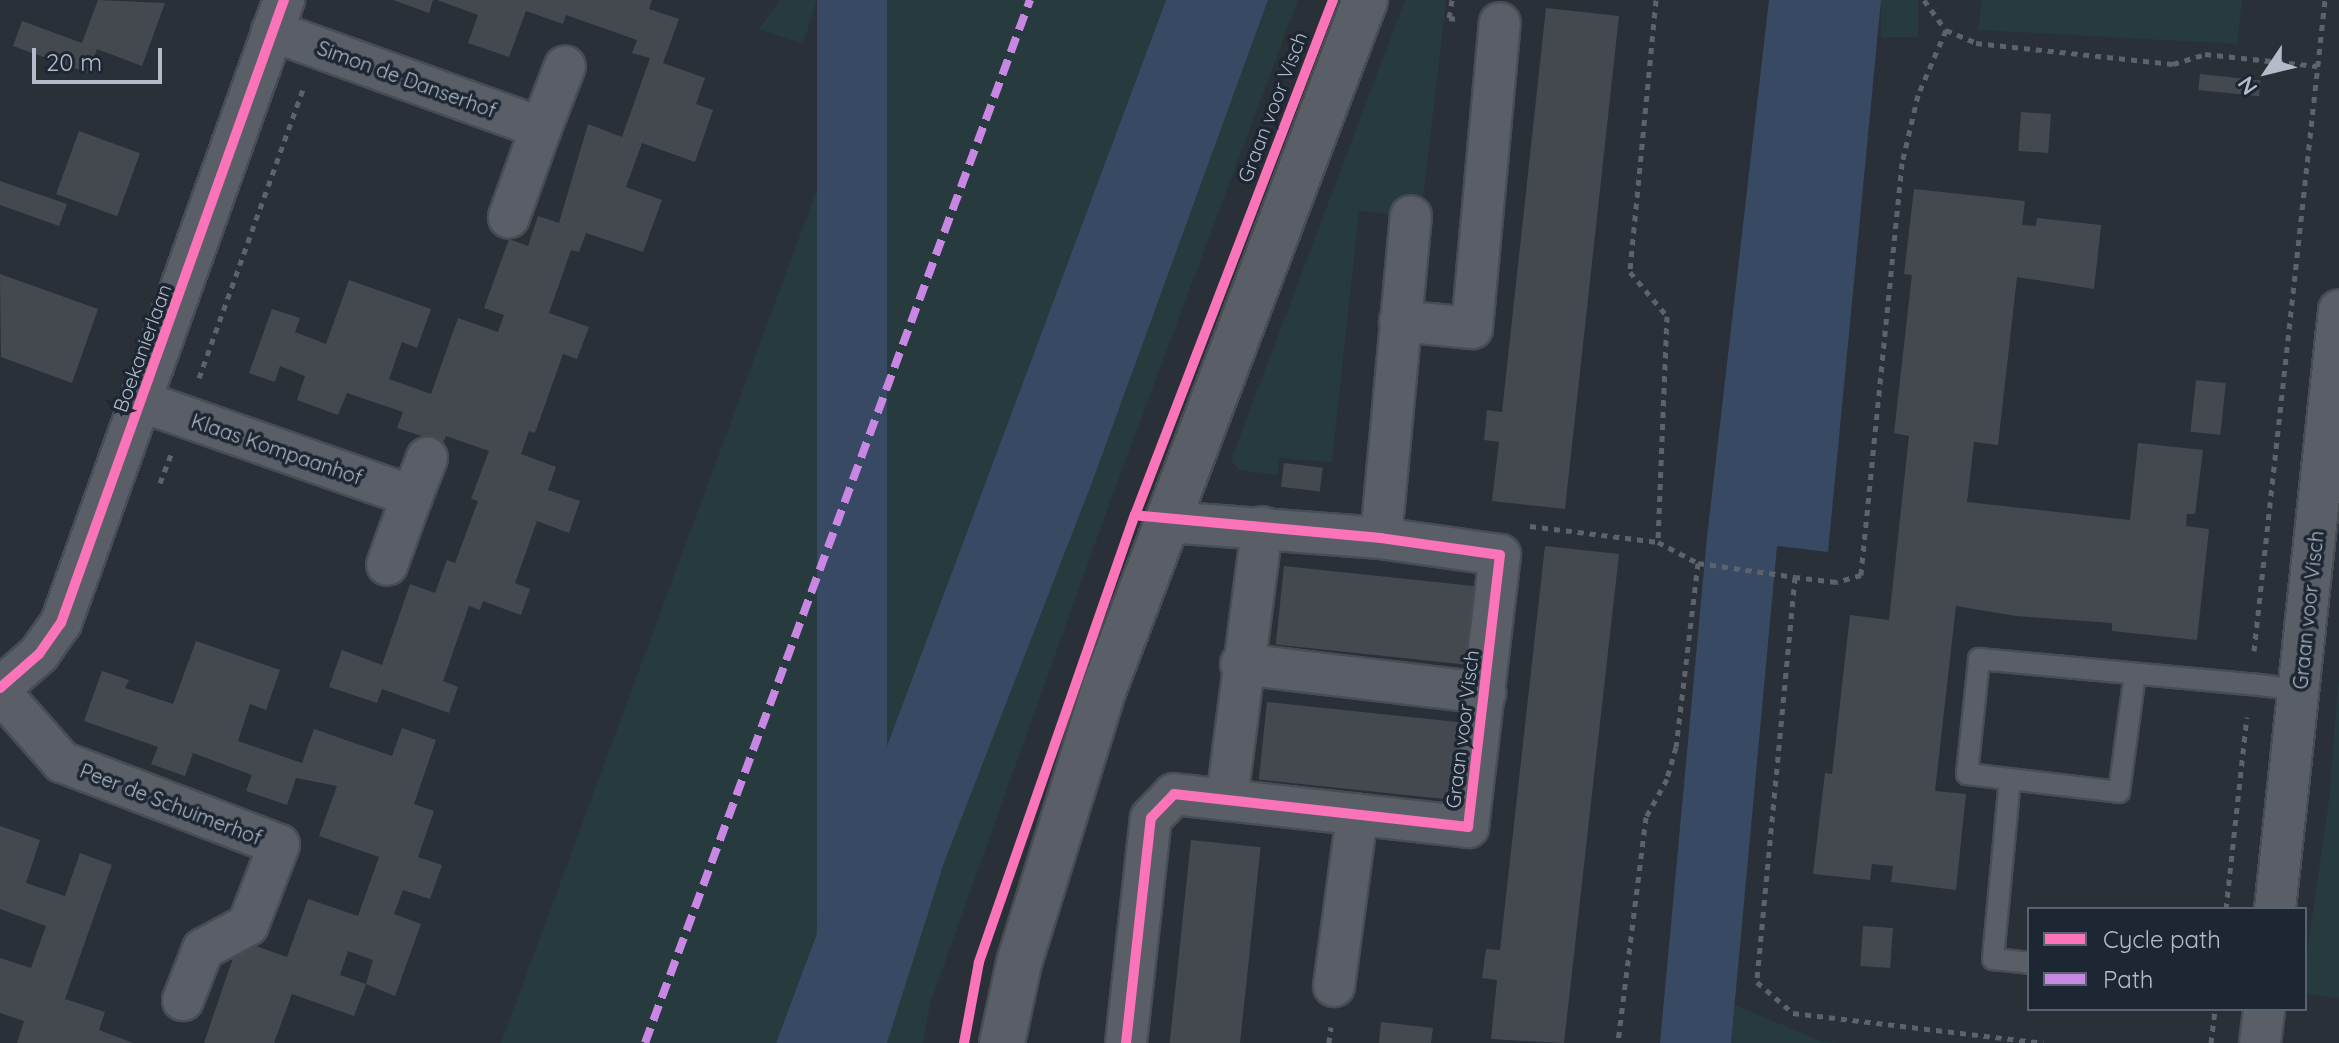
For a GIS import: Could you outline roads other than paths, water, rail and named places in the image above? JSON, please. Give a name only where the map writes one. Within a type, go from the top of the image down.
[{"type":"street","points":[[1002,1043],[1019,963],[1078,766],[1365,0]]},
{"type":"street","name":"Simon de Danserhof","points":[[278,16],[541,128]]},
{"type":"street","name":"Boekanierlaan","points":[[0,690],[39,654],[61,623],[143,402],[278,16]]},
{"type":"street","points":[[1400,321],[1472,328],[1500,23]]},
{"type":"street","points":[[509,217],[565,66]]},
{"type":"street","points":[[1169,522],[1381,538],[1411,216]]},
{"type":"street","name":"Graan voor Visch","points":[[2275,907],[2339,310]]},
{"type":"street","name":"Klaas Kompaanhof","points":[[143,402],[412,496]]},
{"type":"street","points":[[387,565],[427,458]]},
{"type":"street","points":[[1227,798],[1241,664],[1262,527]]},
{"type":"street","name":"Graan voor Visch","points":[[1126,1043],[1151,818],[1174,794],[1468,827],[1500,555],[1381,538]]},
{"type":"street","name":"Graan voor Visch","points":[[1241,664],[1485,693]]},
{"type":"street","name":"Peer de Schuimerhof","points":[[0,690],[62,762],[279,845],[248,925],[203,949],[183,1000]]},
{"type":"street","points":[[1334,986],[1357,815]]},
{"type":"street","points":[[2260,1043],[2264,1011]]},
{"type":"lane","points":[[2135,674],[2119,792],[1967,774],[1979,659],[2251,684],[2299,690]]},
{"type":"lane","points":[[2010,779],[1993,959],[2027,963]]},
{"type":"water","points":[[817,0],[887,0],[887,1043],[817,1043]]},
{"type":"water","points":[[1166,0],[1268,0],[1093,480],[944,863],[887,1043],[776,1043]]},
{"type":"water","points":[[1769,0],[1881,0],[1828,552],[1777,546],[1731,1043],[1660,1043],[1707,537]]}]
